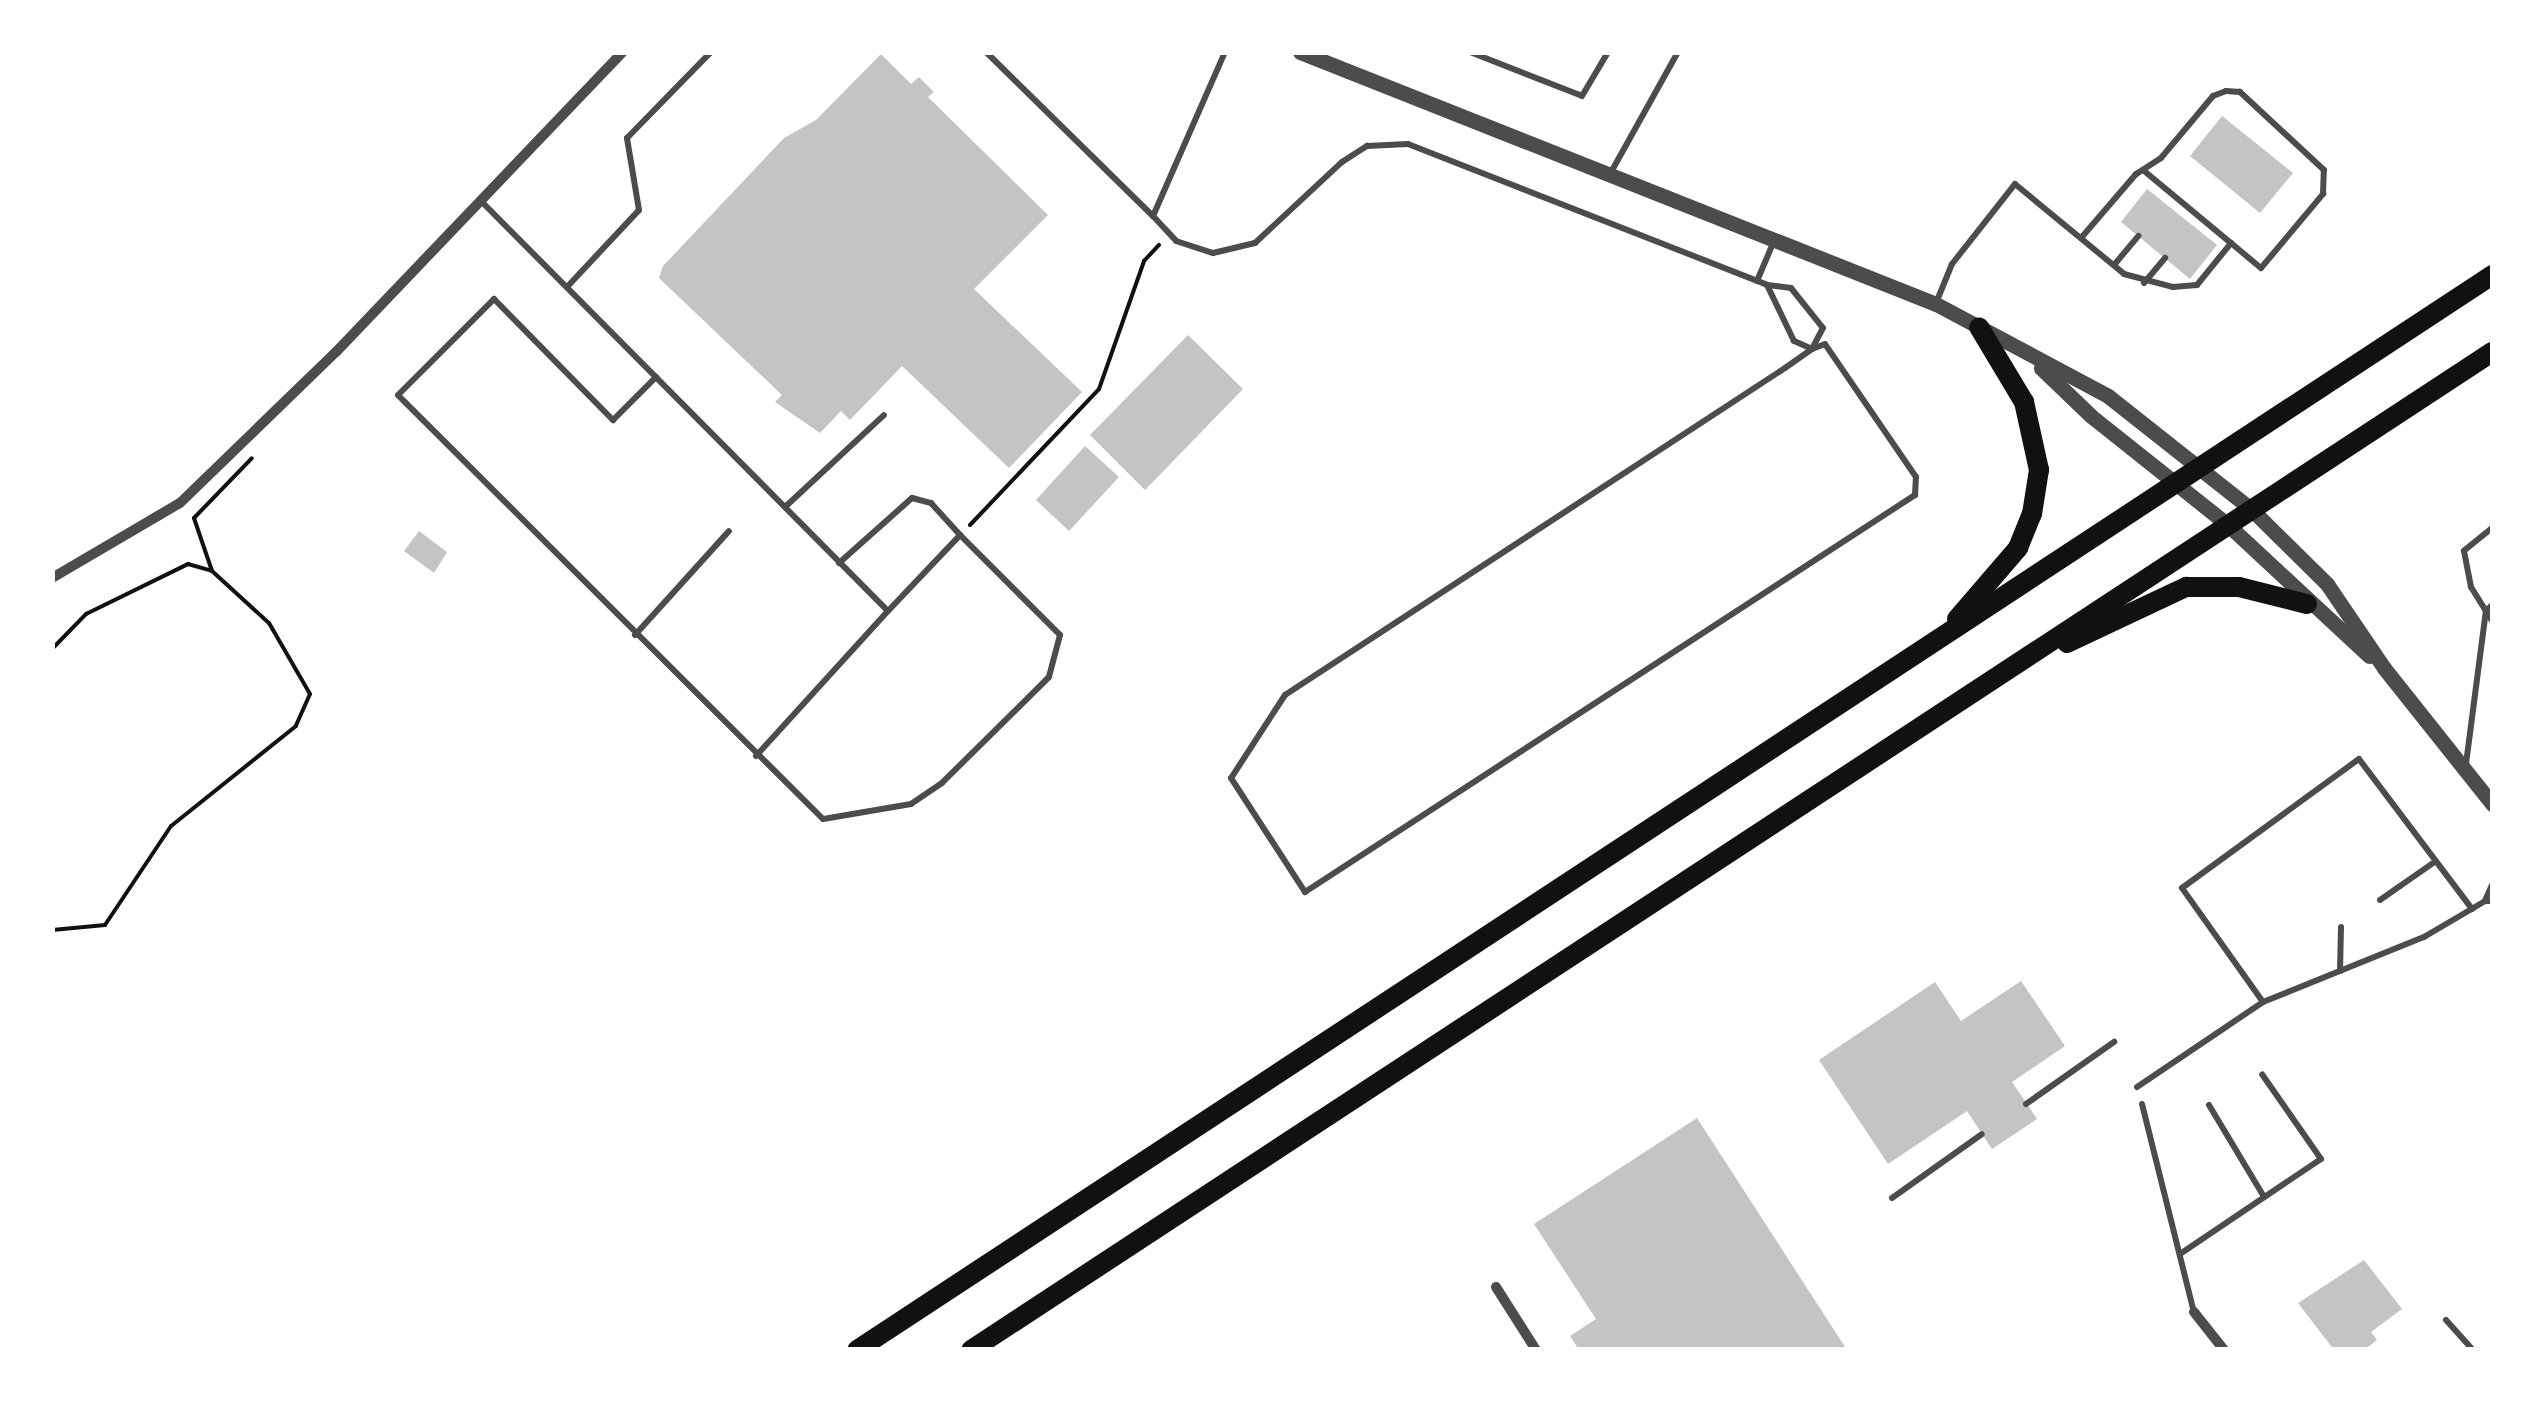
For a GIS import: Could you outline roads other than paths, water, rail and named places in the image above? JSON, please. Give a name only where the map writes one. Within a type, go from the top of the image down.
[{"type":"highway","points":[[857,1350],[2492,276]]},
{"type":"highway","points":[[1933,644],[2008,563],[2037,494],[2032,424],[1979,327]]},
{"type":"highway","points":[[972,1350],[2492,352]]},
{"type":"highway","points":[[1955,704],[2170,590],[2221,585],[2306,604]]},
{"type":"street","points":[[52,578],[180,503],[482,202],[623,52]]},
{"type":"street","points":[[1300,52],[1936,304],[2030,358],[2108,396],[2251,509],[2327,584],[2384,668],[2492,804]]},
{"type":"street","points":[[2030,358],[2091,416],[2228,524],[2306,604],[2384,668]]},
{"type":"street","points":[[1496,1287],[1536,1350]]},
{"type":"street","points":[[2194,1312],[2224,1350]]},
{"type":"lane","points":[[567,287],[639,210],[627,138],[711,52]]},
{"type":"lane","points":[[986,52],[1169,234],[1213,253],[1255,243],[1342,162],[1367,146],[1408,144],[1766,285],[1790,288],[1823,328],[1812,349],[1285,695],[1232,778],[1305,892],[1915,495],[1916,477],[1826,344],[1812,349],[1794,341],[1766,285]]},
{"type":"lane","points":[[1154,216],[1225,52]]},
{"type":"lane","points":[[1470,52],[1582,96],[1608,52]]},
{"type":"lane","points":[[1610,174],[1678,52]]},
{"type":"lane","points":[[2081,238],[2143,170],[2161,158],[2213,96],[2240,92],[2324,170],[2323,194],[2261,268],[2143,170]]},
{"type":"lane","points":[[1936,304],[1952,264],[2015,184],[2143,284],[2197,285],[2232,244]]},
{"type":"lane","points":[[2165,203],[2173,194]]},
{"type":"lane","points":[[482,202],[888,610]]},
{"type":"lane","points":[[2192,225],[2199,217]]},
{"type":"lane","points":[[2114,265],[2138,236]]},
{"type":"lane","points":[[1757,281],[1776,238]]},
{"type":"lane","points":[[2143,284],[2164,258]]},
{"type":"lane","points":[[656,377],[613,420],[494,299],[398,395],[823,819],[911,804],[942,783],[1048,677],[1060,635],[931,503],[912,498],[839,562]]},
{"type":"lane","points":[[784,507],[884,415]]},
{"type":"lane","points":[[2492,528],[2464,550],[2472,586],[2489,608],[2492,620]]},
{"type":"lane","points":[[635,635],[729,532]]},
{"type":"lane","points":[[756,756],[960,535]]},
{"type":"lane","points":[[2466,768],[2489,608]]},
{"type":"lane","points":[[2263,1002],[2182,888],[2358,760],[2472,909]]},
{"type":"lane","points":[[2380,900],[2436,861]]},
{"type":"lane","points":[[2137,1087],[2263,1002],[2424,938],[2489,901],[2492,885]]},
{"type":"lane","points":[[2340,971],[2341,927]]},
{"type":"lane","points":[[2026,1104],[2114,1042]]},
{"type":"lane","points":[[2180,1254],[2322,1159],[2262,1074]]},
{"type":"lane","points":[[2142,1104],[2194,1312]]},
{"type":"lane","points":[[2209,1104],[2264,1197]]},
{"type":"lane","points":[[1892,1198],[1982,1134]]},
{"type":"lane","points":[[2446,1320],[2472,1350]]}]
